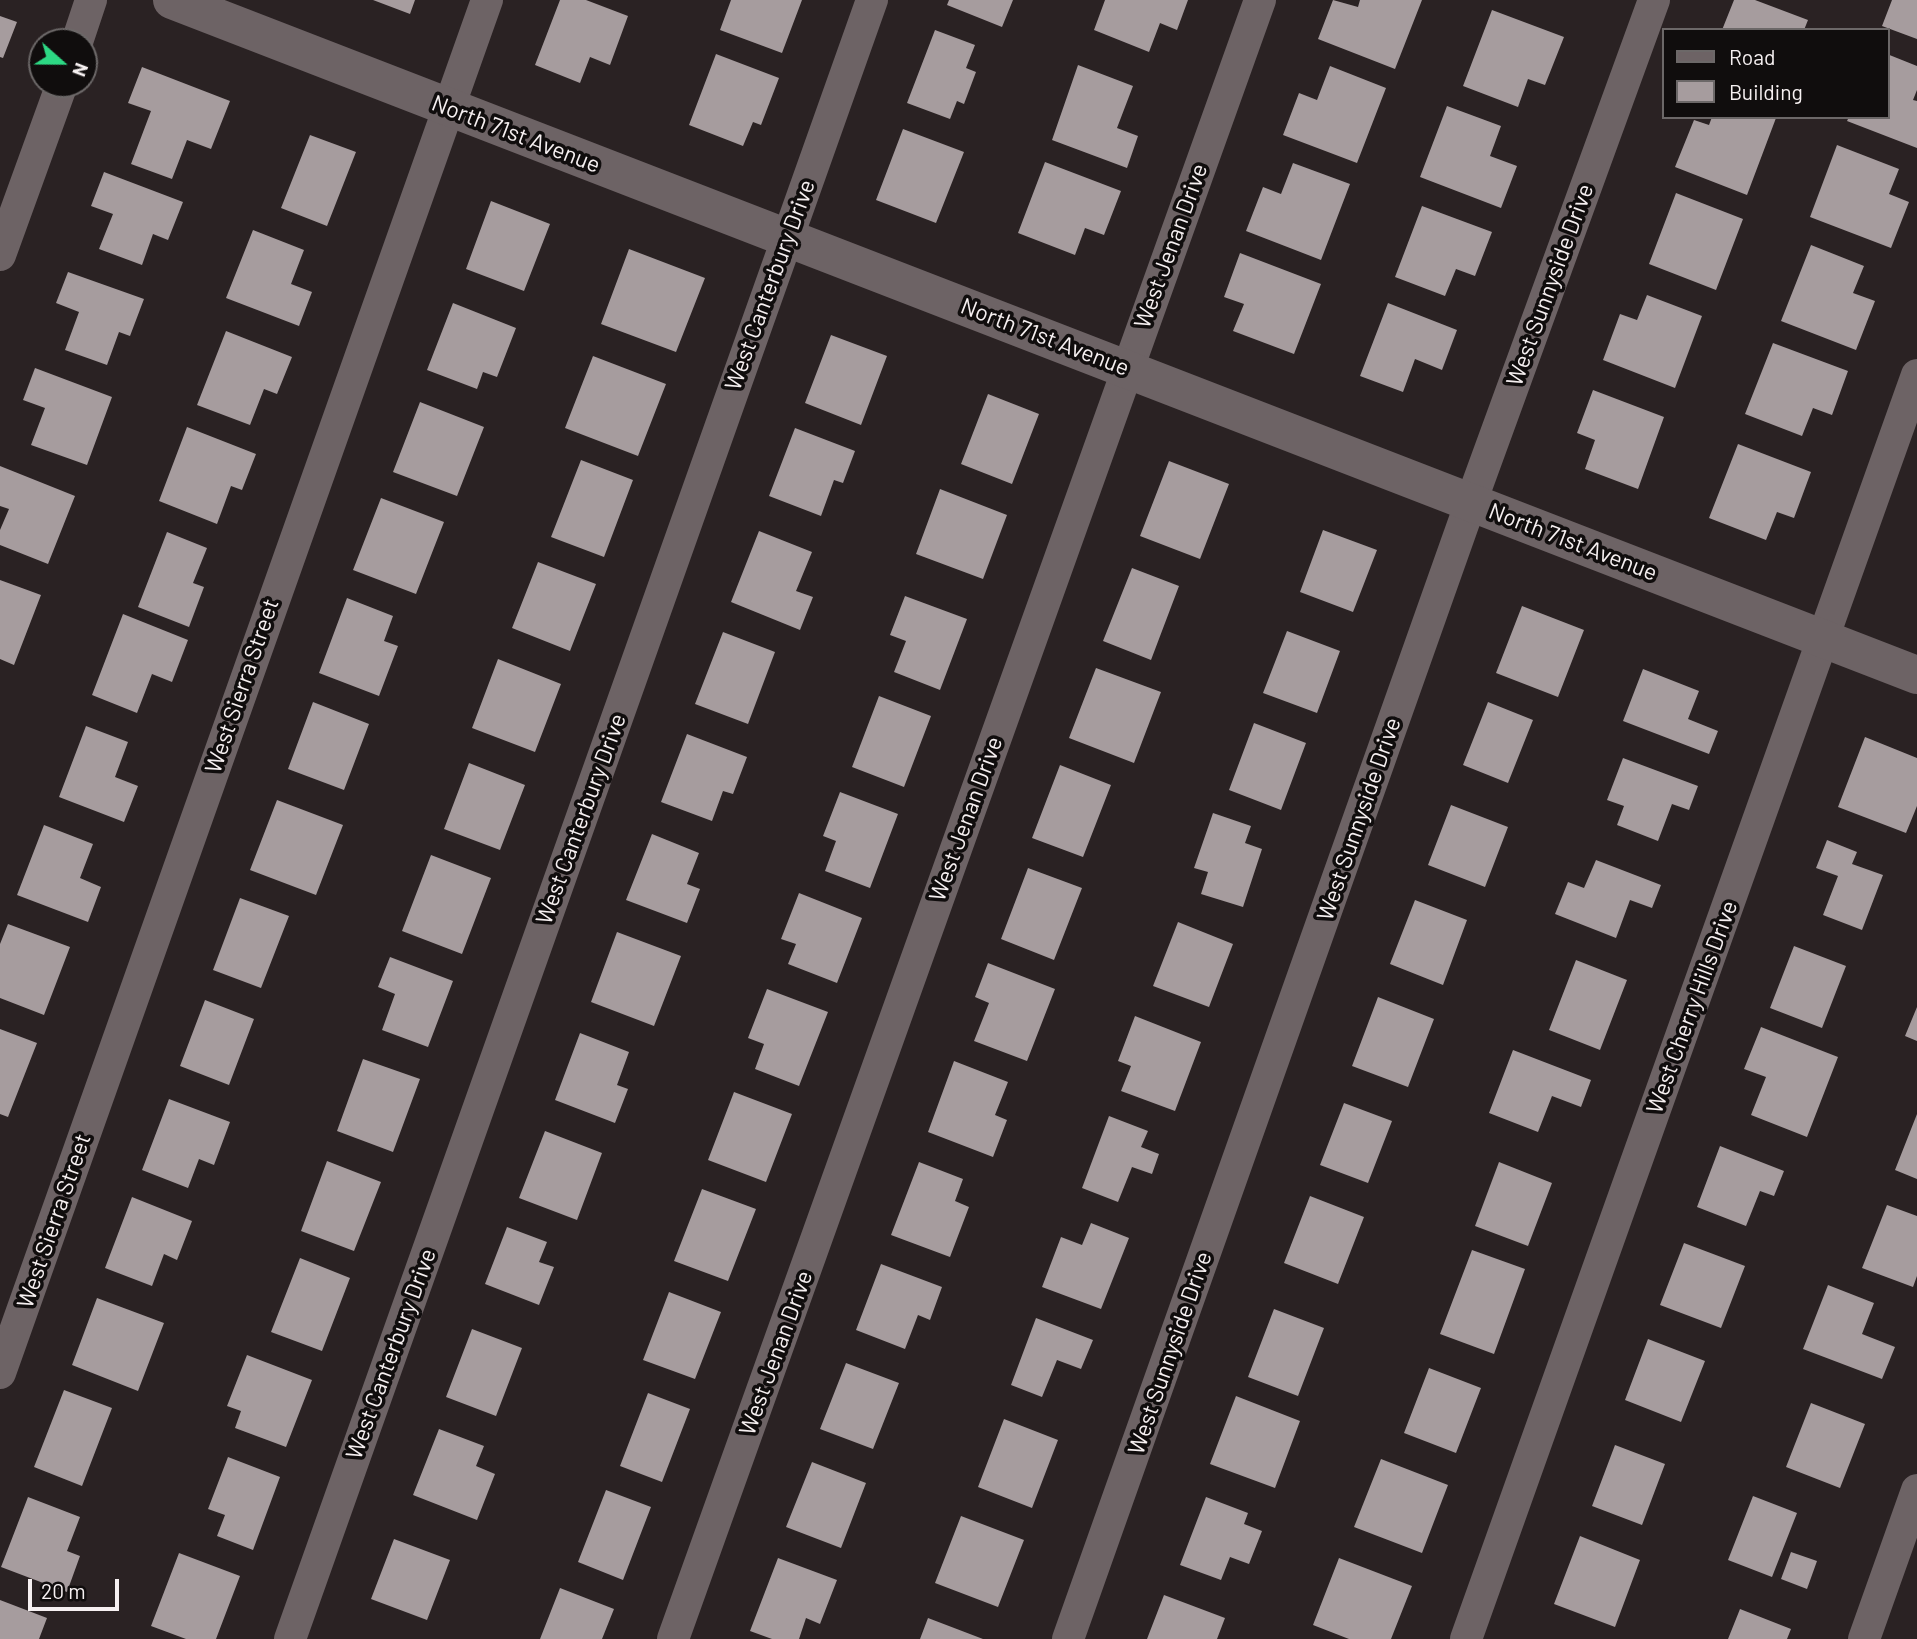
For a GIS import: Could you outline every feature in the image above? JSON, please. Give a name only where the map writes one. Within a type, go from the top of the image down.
[{"type":"street","points":[[82,28],[91,0]]},
{"type":"street","name":"North 71st Avenue","points":[[172,0],[1917,675]]},
{"type":"street","name":"West Sierra Street","points":[[0,1373],[486,0]]},
{"type":"street","name":"West Canterbury Drive","points":[[290,1639],[872,0]]},
{"type":"street","name":"West Jenan Drive","points":[[673,1639],[1260,0]]},
{"type":"street","name":"West Sunnyside Drive","points":[[1068,1639],[1471,502],[1654,0]]},
{"type":"street","points":[[0,255],[57,98]]},
{"type":"street","name":"West Cherry Hills Drive","points":[[1466,1639],[1917,375]]},
{"type":"street","points":[[1864,1639],[1917,1490]]},
{"type":"building","points":[[373,0],[415,0],[410,14]]},
{"type":"building","points":[[560,0],[586,0],[628,16],[610,65],[590,57],[580,83],[535,65]]},
{"type":"building","points":[[731,0],[802,0],[782,53],[720,30]]},
{"type":"building","points":[[949,0],[1013,0],[1002,27],[947,5]]},
{"type":"building","points":[[1105,0],[1188,0],[1177,30],[1160,23],[1149,52],[1094,30]]},
{"type":"building","points":[[1333,0],[1358,7],[1360,0],[1422,0],[1395,69],[1318,39]]},
{"type":"building","points":[[1734,0],[1755,0],[1808,20],[1805,28],[1723,28]]},
{"type":"building","points":[[1892,0],[1917,0],[1917,39],[1882,26]]},
{"type":"building","points":[[1492,10],[1564,37],[1545,85],[1528,79],[1518,107],[1463,86]]},
{"type":"building","points":[[0,16],[17,22],[3,58],[0,57]]},
{"type":"building","points":[[935,30],[975,45],[966,68],[976,72],[964,104],[957,101],[950,119],[907,103]]},
{"type":"building","points":[[716,54],[779,78],[761,125],[753,122],[743,146],[689,125]]},
{"type":"building","points":[[1889,55],[1917,66],[1917,90],[1913,100],[1917,101],[1917,148],[1847,121],[1889,119]]},
{"type":"building","points":[[1078,65],[1133,86],[1117,128],[1138,136],[1127,168],[1052,140]]},
{"type":"building","points":[[1330,66],[1386,88],[1357,163],[1283,135],[1299,93],[1317,100]]},
{"type":"building","points":[[142,67],[230,101],[211,149],[187,140],[172,179],[131,164],[151,111],[128,103]]},
{"type":"building","points":[[1447,106],[1501,126],[1490,156],[1517,166],[1501,208],[1420,177]]},
{"type":"building","points":[[1711,119],[1776,119],[1747,195],[1675,167],[1694,120],[1709,125]]},
{"type":"building","points":[[903,129],[964,152],[936,223],[876,200]]},
{"type":"building","points":[[310,135],[356,152],[327,226],[281,208]]},
{"type":"building","points":[[1837,145],[1899,169],[1889,194],[1909,202],[1891,248],[1810,217]]},
{"type":"building","points":[[1045,162],[1121,191],[1104,235],[1085,228],[1075,255],[1018,233]]},
{"type":"building","points":[[1293,163],[1350,184],[1321,260],[1246,231],[1263,187],[1281,194]]},
{"type":"building","points":[[104,172],[183,202],[168,240],[153,234],[142,265],[99,249],[113,214],[91,206]]},
{"type":"building","points":[[1676,193],[1743,219],[1716,290],[1649,264]]},
{"type":"building","points":[[491,201],[550,224],[524,291],[466,269]]},
{"type":"building","points":[[1422,206],[1492,232],[1475,276],[1456,269],[1445,296],[1395,277]]},
{"type":"building","points":[[253,230],[304,250],[291,284],[312,292],[299,326],[226,298]]},
{"type":"building","points":[[1811,245],[1864,266],[1853,293],[1875,301],[1856,350],[1781,321]]},
{"type":"building","points":[[629,249],[705,278],[676,352],[601,324]]},
{"type":"building","points":[[1240,253],[1321,284],[1294,354],[1233,331],[1244,304],[1224,297]]},
{"type":"building","points":[[68,272],[144,299],[130,336],[119,332],[107,365],[65,350],[79,312],[56,303]]},
{"type":"building","points":[[1647,295],[1702,316],[1675,388],[1603,360],[1620,314],[1637,320]]},
{"type":"building","points":[[453,303],[516,328],[497,377],[483,372],[477,389],[427,370]]},
{"type":"building","points":[[1388,303],[1457,330],[1442,370],[1415,359],[1403,392],[1360,376]]},
{"type":"building","points":[[226,331],[292,357],[277,394],[264,389],[250,425],[197,405]]},
{"type":"building","points":[[831,335],[887,356],[861,425],[805,403]]},
{"type":"building","points":[[1773,343],[1848,371],[1832,415],[1813,408],[1802,436],[1745,414]]},
{"type":"building","points":[[593,356],[666,384],[638,456],[565,428]]},
{"type":"building","points":[[35,368],[112,397],[87,465],[31,445],[45,408],[23,400]]},
{"type":"building","points":[[1593,390],[1664,417],[1638,489],[1585,469],[1595,440],[1577,433]]},
{"type":"building","points":[[988,394],[1039,414],[1012,484],[961,464]]},
{"type":"building","points":[[420,402],[484,427],[457,496],[393,472]]},
{"type":"building","points":[[187,427],[256,454],[242,490],[231,486],[217,524],[159,501]]},
{"type":"building","points":[[795,428],[855,451],[843,483],[834,480],[821,516],[769,496]]},
{"type":"building","points":[[1738,444],[1811,472],[1794,518],[1777,512],[1766,540],[1709,518]]},
{"type":"building","points":[[581,460],[633,480],[604,557],[551,537]]},
{"type":"building","points":[[1169,461],[1229,484],[1200,559],[1140,536]]},
{"type":"building","points":[[0,466],[75,496],[48,564],[0,545],[0,530],[9,509],[0,506]]},
{"type":"building","points":[[940,489],[1007,515],[983,579],[916,554]]},
{"type":"building","points":[[381,498],[444,522],[416,594],[353,570]]},
{"type":"building","points":[[1323,530],[1377,550],[1353,612],[1300,592]]},
{"type":"building","points":[[759,531],[812,552],[796,591],[813,597],[800,630],[731,602]]},
{"type":"building","points":[[167,532],[207,548],[193,583],[204,587],[189,627],[138,607]]},
{"type":"building","points":[[538,562],[596,584],[570,651],[512,628]]},
{"type":"building","points":[[1132,568],[1179,586],[1151,660],[1103,641]]},
{"type":"building","points":[[0,580],[41,595],[14,665],[0,659]]},
{"type":"building","points":[[905,596],[967,619],[940,690],[894,672],[906,641],[890,635]]},
{"type":"building","points":[[347,598],[393,616],[384,641],[398,646],[379,696],[319,673]]},
{"type":"building","points":[[1522,606],[1584,630],[1558,697],[1496,673]]},
{"type":"building","points":[[123,614],[188,640],[172,682],[152,674],[137,713],[92,695]]},
{"type":"building","points":[[1287,631],[1340,651],[1317,713],[1263,693]]},
{"type":"building","points":[[723,632],[775,652],[748,724],[695,704]]},
{"type":"building","points":[[498,659],[561,684],[535,752],[472,728]]},
{"type":"building","points":[[1096,668],[1161,692],[1134,763],[1069,738]]},
{"type":"building","points":[[1643,669],[1699,691],[1688,719],[1718,731],[1709,754],[1623,721]]},
{"type":"building","points":[[879,696],[931,716],[904,787],[852,767]]},
{"type":"building","points":[[313,702],[369,724],[344,790],[288,769]]},
{"type":"building","points":[[1488,702],[1533,720],[1508,783],[1463,765]]},
{"type":"building","points":[[1254,723],[1306,743],[1281,810],[1229,790]]},
{"type":"building","points":[[86,726],[128,742],[115,777],[138,786],[124,822],[59,797]]},
{"type":"building","points":[[687,734],[747,757],[733,794],[723,791],[712,821],[661,802]]},
{"type":"building","points":[[1865,737],[1917,758],[1917,806],[1906,833],[1838,807]]},
{"type":"building","points":[[1623,758],[1698,786],[1689,810],[1672,804],[1658,841],[1617,825],[1624,806],[1607,800]]},
{"type":"building","points":[[469,763],[525,785],[500,850],[444,829]]},
{"type":"building","points":[[1060,765],[1111,785],[1083,857],[1032,838]]},
{"type":"building","points":[[840,792],[898,814],[870,888],[825,871],[836,841],[823,836]]},
{"type":"building","points":[[277,800],[343,825],[316,895],[250,870]]},
{"type":"building","points":[[1451,805],[1508,827],[1485,887],[1428,865]]},
{"type":"building","points":[[1213,813],[1251,826],[1245,843],[1262,849],[1243,907],[1201,894],[1208,872],[1194,868]]},
{"type":"building","points":[[44,825],[93,844],[80,878],[101,887],[88,922],[17,895]]},
{"type":"building","points":[[652,834],[699,853],[687,884],[700,889],[687,923],[626,900]]},
{"type":"building","points":[[1827,840],[1857,852],[1852,864],[1883,875],[1862,930],[1823,915],[1838,876],[1816,868]]},
{"type":"building","points":[[431,855],[491,878],[462,954],[402,931]]},
{"type":"building","points":[[1596,860],[1661,885],[1652,908],[1630,900],[1616,938],[1555,914],[1568,882],[1584,888]]},
{"type":"building","points":[[1028,868],[1082,888],[1054,960],[1001,939]]},
{"type":"building","points":[[799,893],[862,918],[837,983],[788,964],[796,944],[781,939]]},
{"type":"building","points":[[240,898],[289,916],[261,988],[213,970]]},
{"type":"building","points":[[1415,900],[1467,920],[1443,985],[1390,964]]},
{"type":"building","points":[[1178,922],[1233,944],[1209,1007],[1153,986]]},
{"type":"building","points":[[8,924],[70,947],[44,1015],[0,998],[0,944]]},
{"type":"building","points":[[617,932],[681,956],[654,1026],[591,1002]]},
{"type":"building","points":[[1794,946],[1846,966],[1822,1028],[1770,1008]]},
{"type":"building","points":[[390,957],[453,981],[428,1047],[382,1030],[395,994],[378,987]]},
{"type":"building","points":[[1576,960],[1627,980],[1600,1050],[1549,1030]]},
{"type":"building","points":[[988,963],[1055,989],[1027,1061],[974,1041],[989,1003],[975,997]]},
{"type":"building","points":[[767,989],[828,1012],[799,1086],[755,1069],[764,1044],[748,1038]]},
{"type":"building","points":[[1378,997],[1434,1019],[1408,1087],[1352,1066]]},
{"type":"building","points":[[205,1000],[254,1019],[229,1085],[180,1066]]},
{"type":"building","points":[[1917,1007],[1917,1041],[1905,1036]]},
{"type":"building","points":[[1135,1016],[1201,1042],[1175,1111],[1121,1091],[1131,1066],[1118,1061]]},
{"type":"building","points":[[1761,1027],[1838,1057],[1807,1137],[1751,1115],[1766,1077],[1744,1069]]},
{"type":"building","points":[[0,1029],[37,1043],[8,1117],[0,1114]]},
{"type":"building","points":[[580,1033],[629,1052],[617,1085],[628,1089],[615,1123],[555,1100]]},
{"type":"building","points":[[1513,1050],[1591,1080],[1581,1107],[1552,1096],[1538,1132],[1489,1113]]},
{"type":"building","points":[[363,1059],[420,1079],[393,1152],[337,1131]]},
{"type":"building","points":[[954,1061],[1008,1082],[995,1115],[1007,1120],[993,1157],[928,1132]]},
{"type":"building","points":[[734,1092],[792,1114],[766,1182],[708,1160]]},
{"type":"building","points":[[169,1099],[230,1122],[214,1165],[199,1159],[188,1188],[142,1170]]},
{"type":"building","points":[[1344,1103],[1392,1121],[1368,1183],[1320,1165]]},
{"type":"building","points":[[1917,1114],[1917,1179],[1895,1170]]},
{"type":"building","points":[[1109,1116],[1148,1131],[1141,1147],[1159,1154],[1152,1174],[1132,1167],[1118,1202],[1082,1188]]},
{"type":"building","points":[[545,1131],[602,1153],[577,1220],[519,1198]]},
{"type":"building","points":[[1720,1146],[1784,1171],[1774,1196],[1760,1191],[1746,1226],[1697,1207]]},
{"type":"building","points":[[327,1161],[381,1182],[354,1251],[301,1231]]},
{"type":"building","points":[[919,1162],[963,1179],[955,1201],[969,1207],[950,1257],[891,1235]]},
{"type":"building","points":[[1499,1162],[1552,1183],[1528,1246],[1475,1226]]},
{"type":"building","points":[[702,1189],[756,1209],[728,1281],[674,1261]]},
{"type":"building","points":[[1310,1196],[1364,1217],[1338,1284],[1284,1263]]},
{"type":"building","points":[[132,1197],[192,1221],[177,1260],[164,1254],[152,1286],[105,1268]]},
{"type":"building","points":[[1887,1205],[1917,1216],[1917,1276],[1913,1287],[1862,1268]]},
{"type":"building","points":[[1091,1223],[1129,1238],[1101,1309],[1042,1287],[1061,1237],[1082,1245]]},
{"type":"building","points":[[507,1227],[547,1242],[539,1262],[554,1267],[539,1305],[485,1284]]},
{"type":"building","points":[[1684,1243],[1745,1266],[1721,1328],[1660,1305]]},
{"type":"building","points":[[1472,1250],[1525,1269],[1494,1354],[1440,1334]]},
{"type":"building","points":[[300,1258],[350,1278],[322,1351],[271,1332]]},
{"type":"building","points":[[881,1264],[942,1287],[930,1320],[918,1315],[905,1349],[856,1330]]},
{"type":"building","points":[[1828,1285],[1874,1303],[1862,1334],[1895,1347],[1882,1379],[1803,1349]]},
{"type":"building","points":[[669,1292],[721,1312],[695,1379],[643,1360]]},
{"type":"building","points":[[97,1298],[164,1323],[138,1391],[72,1365]]},
{"type":"building","points":[[1274,1309],[1324,1328],[1298,1396],[1248,1377]]},
{"type":"building","points":[[1036,1318],[1093,1340],[1081,1369],[1057,1360],[1042,1397],[1011,1385]]},
{"type":"building","points":[[472,1329],[522,1348],[496,1416],[446,1397]]},
{"type":"building","points":[[1648,1339],[1705,1361],[1681,1422],[1625,1400]]},
{"type":"building","points":[[247,1355],[312,1380],[286,1447],[235,1428],[241,1411],[227,1406]]},
{"type":"building","points":[[846,1363],[899,1383],[873,1449],[820,1429]]},
{"type":"building","points":[[1429,1368],[1481,1388],[1456,1453],[1404,1433]]},
{"type":"building","points":[[64,1390],[112,1408],[82,1486],[34,1467]]},
{"type":"building","points":[[648,1393],[690,1409],[662,1482],[620,1466]]},
{"type":"building","points":[[1236,1396],[1300,1421],[1275,1488],[1210,1464]]},
{"type":"building","points":[[1811,1403],[1865,1424],[1840,1488],[1786,1467]]},
{"type":"building","points":[[1004,1419],[1058,1440],[1032,1508],[978,1487]]},
{"type":"building","points":[[439,1429],[484,1446],[476,1466],[495,1474],[477,1520],[413,1495]]},
{"type":"building","points":[[1615,1445],[1665,1464],[1642,1525],[1592,1506]]},
{"type":"building","points":[[228,1457],[280,1477],[253,1550],[217,1536],[225,1515],[208,1509]]},
{"type":"building","points":[[1381,1459],[1448,1485],[1422,1553],[1354,1527]]},
{"type":"building","points":[[812,1462],[866,1483],[841,1548],[786,1527]]},
{"type":"building","points":[[606,1490],[651,1507],[623,1580],[578,1562]]},
{"type":"building","points":[[1753,1496],[1797,1513],[1772,1577],[1728,1560]]},
{"type":"building","points":[[28,1497],[80,1517],[67,1551],[80,1556],[67,1592],[1,1567]]},
{"type":"building","points":[[1206,1497],[1248,1513],[1244,1524],[1262,1531],[1249,1564],[1230,1557],[1221,1580],[1180,1565]]},
{"type":"building","points":[[961,1516],[1024,1540],[998,1607],[935,1583]]},
{"type":"building","points":[[1580,1536],[1640,1560],[1615,1627],[1554,1604]]},
{"type":"building","points":[[394,1539],[450,1560],[427,1620],[371,1599]]},
{"type":"building","points":[[1791,1552],[1817,1561],[1807,1589],[1781,1579]]},
{"type":"building","points":[[179,1553],[240,1576],[216,1639],[186,1639],[151,1626]]},
{"type":"building","points":[[778,1558],[837,1580],[820,1624],[806,1618],[799,1639],[772,1639],[750,1631]]},
{"type":"building","points":[[1339,1558],[1412,1586],[1391,1639],[1349,1639],[1313,1625]]},
{"type":"building","points":[[560,1588],[614,1609],[602,1639],[540,1639]]},
{"type":"building","points":[[1164,1595],[1225,1618],[1217,1639],[1147,1639]]},
{"type":"building","points":[[0,1600],[47,1618],[39,1639],[0,1639]]},
{"type":"building","points":[[1740,1609],[1791,1629],[1787,1639],[1728,1639]]},
{"type":"building","points":[[928,1618],[983,1639],[920,1639]]}]
